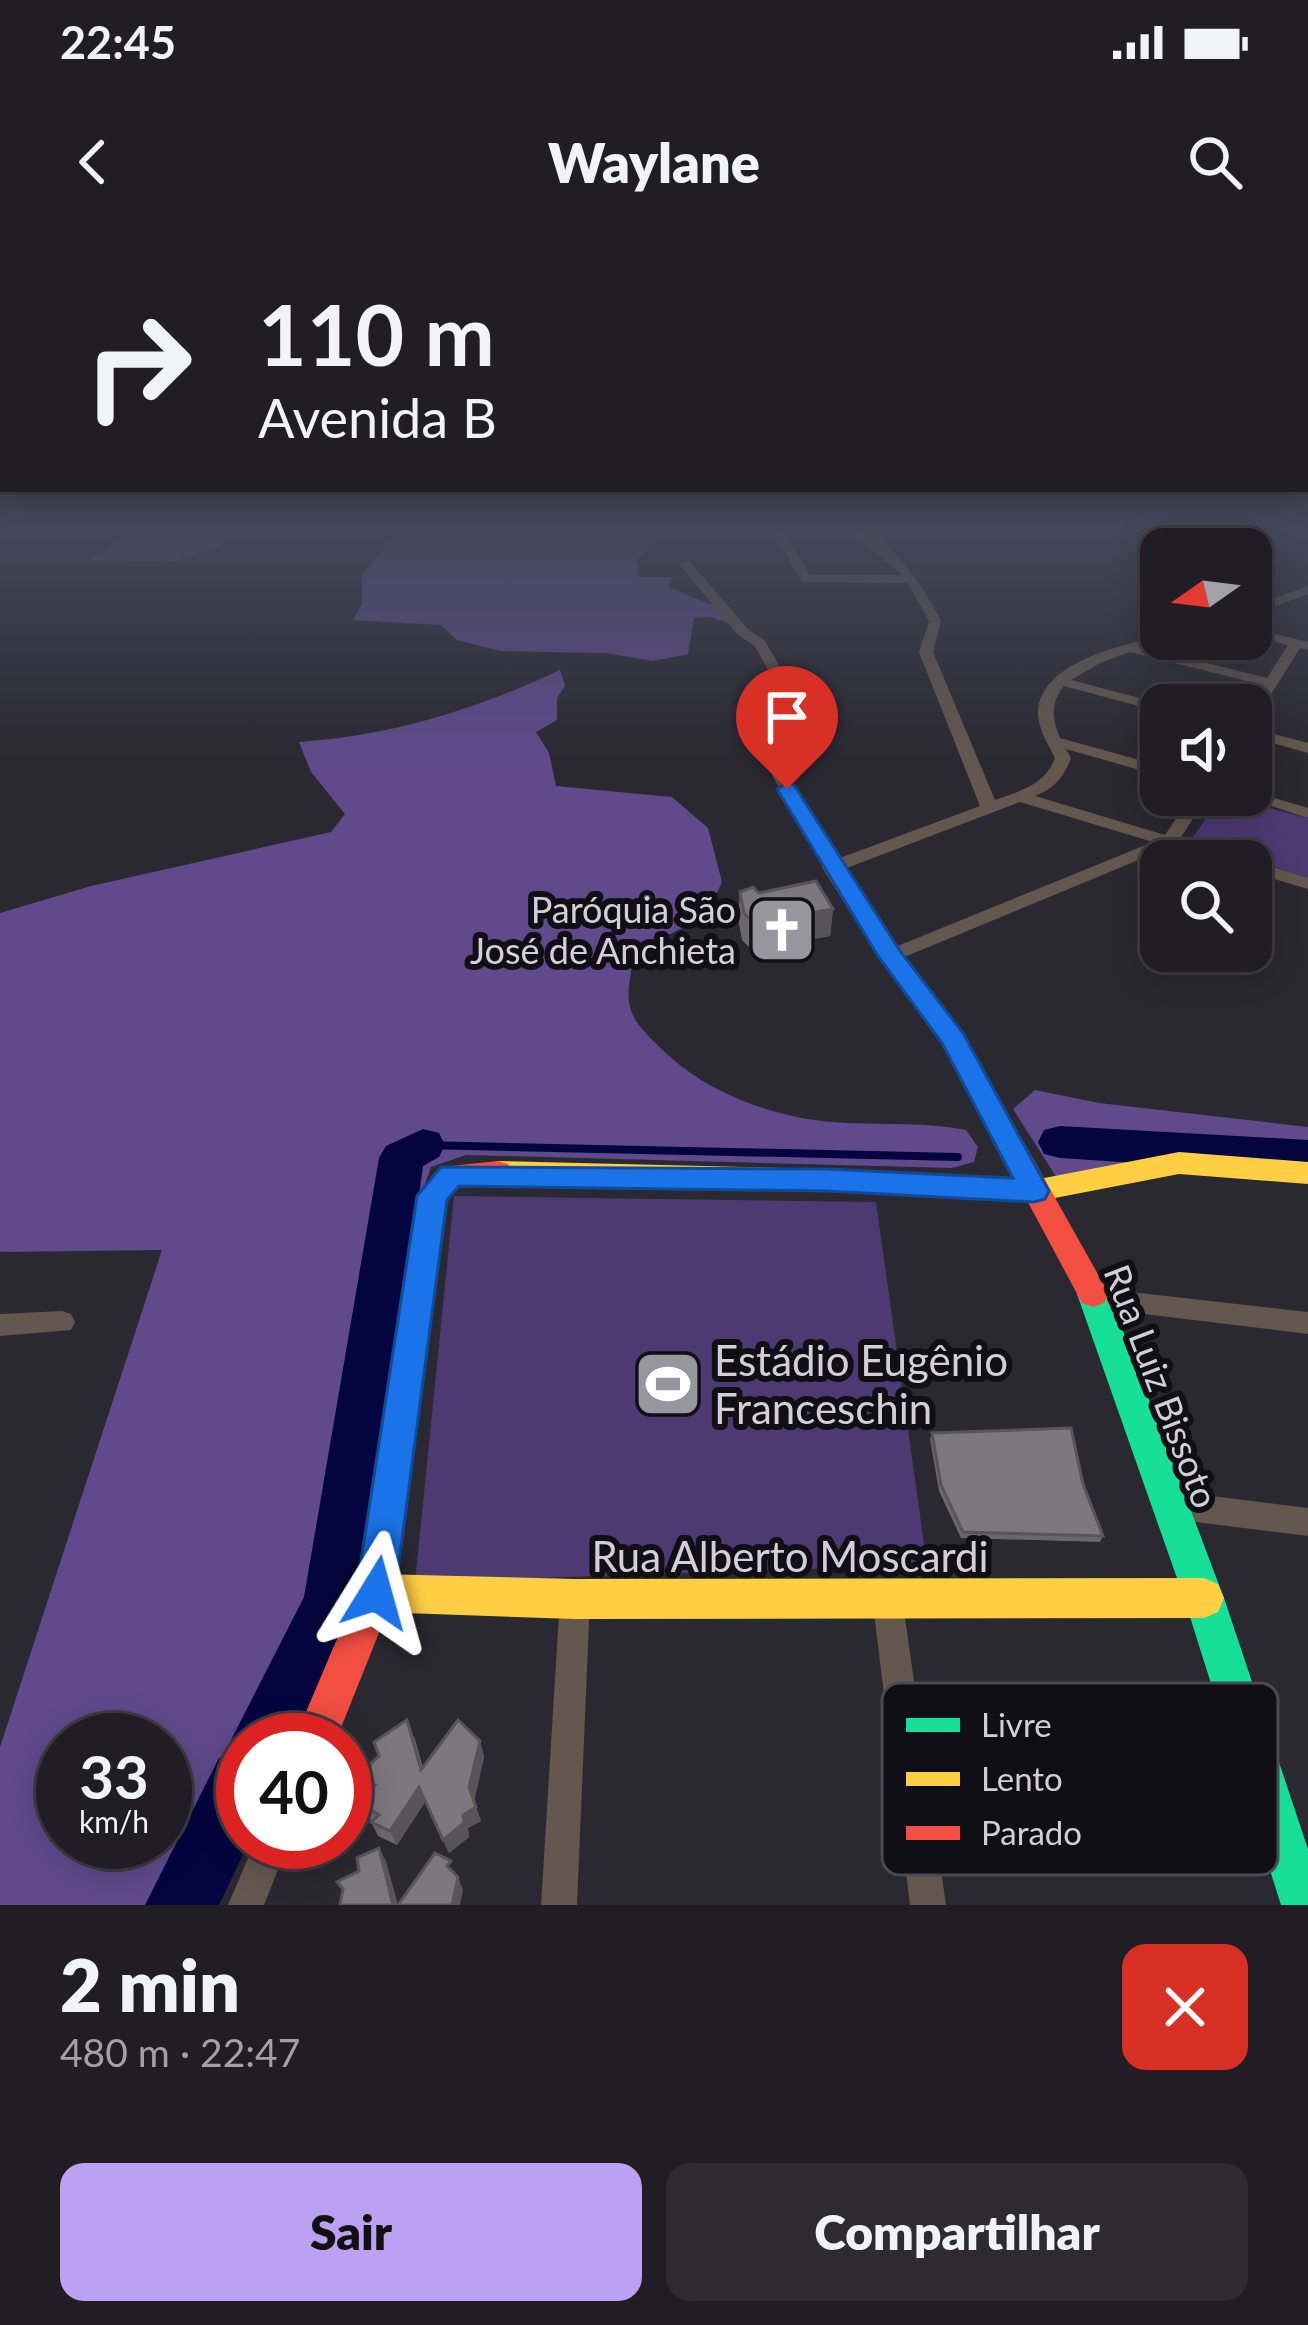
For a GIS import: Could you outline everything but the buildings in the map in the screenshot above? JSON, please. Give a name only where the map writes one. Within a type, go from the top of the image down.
[{"type":"street","name":"Rua Luiz Bissoto","points":[[722,608],[742,632],[760,644],[784,686],[772,740],[781,777],[890,956],[954,1040],[1095,1298],[1232,1683]]},
{"type":"street","points":[[928,608],[935,621],[926,652],[990,809]]},
{"type":"street","points":[[1129,648],[1271,683],[1302,645],[1272,637]]},
{"type":"street","points":[[833,867],[1021,797],[1058,774],[1063,758],[1046,707],[1060,681],[1140,645]]},
{"type":"street","points":[[1060,681],[1140,702]]},
{"type":"street","points":[[1272,738],[1308,748]]},
{"type":"street","points":[[1055,741],[1140,765]]},
{"type":"street","points":[[1021,797],[1167,840]]},
{"type":"street","points":[[1272,803],[1308,813]]},
{"type":"street","points":[[890,956],[1140,853]]},
{"type":"street","points":[[1272,873],[1308,884]]},
{"type":"street","points":[[326,1713],[376,1593],[432,1196],[451,1175],[827,1180],[1034,1191],[1179,1163],[1308,1173]]},
{"type":"street","points":[[1095,1298],[1308,1323]]},
{"type":"street","points":[[0,1325],[62,1322]]},
{"type":"street","points":[[1171,1504],[1308,1522]]},
{"type":"street","name":"Rua Alberto Moscardi","points":[[376,1593],[575,1599],[1204,1598]]},
{"type":"street","points":[[887,1597],[898,1683]]},
{"type":"street","points":[[559,1905],[575,1599]]},
{"type":"street","name":"Rua Luiz Bissoto","points":[[1278,1825],[1304,1905]]},
{"type":"street","points":[[246,1905],[261,1869]]},
{"type":"street","points":[[924,1875],[928,1905]]},
{"type":"shaded area","points":[[360,608],[719,608],[729,612],[740,627],[710,617],[694,618],[688,654],[653,661],[606,653],[500,651],[457,640],[441,625],[353,620]]},
{"type":"shaded area","points":[[560,670],[565,686],[557,698],[557,720],[536,732],[549,753],[556,786],[672,797],[708,828],[722,882],[706,916],[635,952],[631,1010],[668,1055],[706,1083],[775,1112],[822,1121],[966,1130],[978,1147],[974,1162],[952,1168],[466,1155],[431,1167],[410,1227],[359,1565],[336,1633],[300,1713],[216,1713],[216,1869],[225,1869],[207,1905],[0,1905],[0,1747],[162,1250],[0,1252],[0,913],[91,886],[331,832],[345,814],[311,772],[299,742],[367,734],[465,708]]},
{"type":"shaded area","points":[[1272,809],[1308,818],[1308,878],[1272,866],[1272,840],[1193,837],[1208,816],[1272,816]]},
{"type":"shaded area","points":[[1035,1090],[1099,1103],[1308,1127],[1308,1166],[1057,1178],[1013,1109]]},
{"type":"shaded area","name":"Estádio Eugênio Franceschin","points":[[454,1196],[876,1202],[927,1565],[415,1582]]},
{"type":"waterway","points":[[1060,1142],[1308,1157]]},
{"type":"waterway","points":[[423,1145],[958,1157]]},
{"type":"waterway","points":[[278,1713],[333,1604],[402,1158],[423,1145]]},
{"type":"waterway","points":[[181,1905],[216,1836]]},
{"type":"traffic: fast","points":[[1093,1294],[1232,1683]]},
{"type":"traffic: fast","points":[[1278,1825],[1304,1905]]},
{"type":"traffic: slow","points":[[498,1172],[827,1180],[1034,1191],[1179,1163],[1308,1173]]},
{"type":"traffic: slow","points":[[376,1593],[575,1599],[1204,1598]]},
{"type":"traffic: jam","points":[[833,867],[890,956],[954,1040],[1093,1294]]},
{"type":"traffic: jam","points":[[326,1713],[376,1593],[432,1196],[451,1175],[498,1172]]},
{"type":"place","name":"Paróquia São José de Anchieta","points":[[782,930]]},
{"type":"place","name":"Estádio Eugênio Franceschin","points":[[668,1384]]},
{"type":"route","points":[[376,1593],[432,1196],[451,1175],[827,1180],[1034,1191],[954,1040],[890,956],[787,789]]}]
